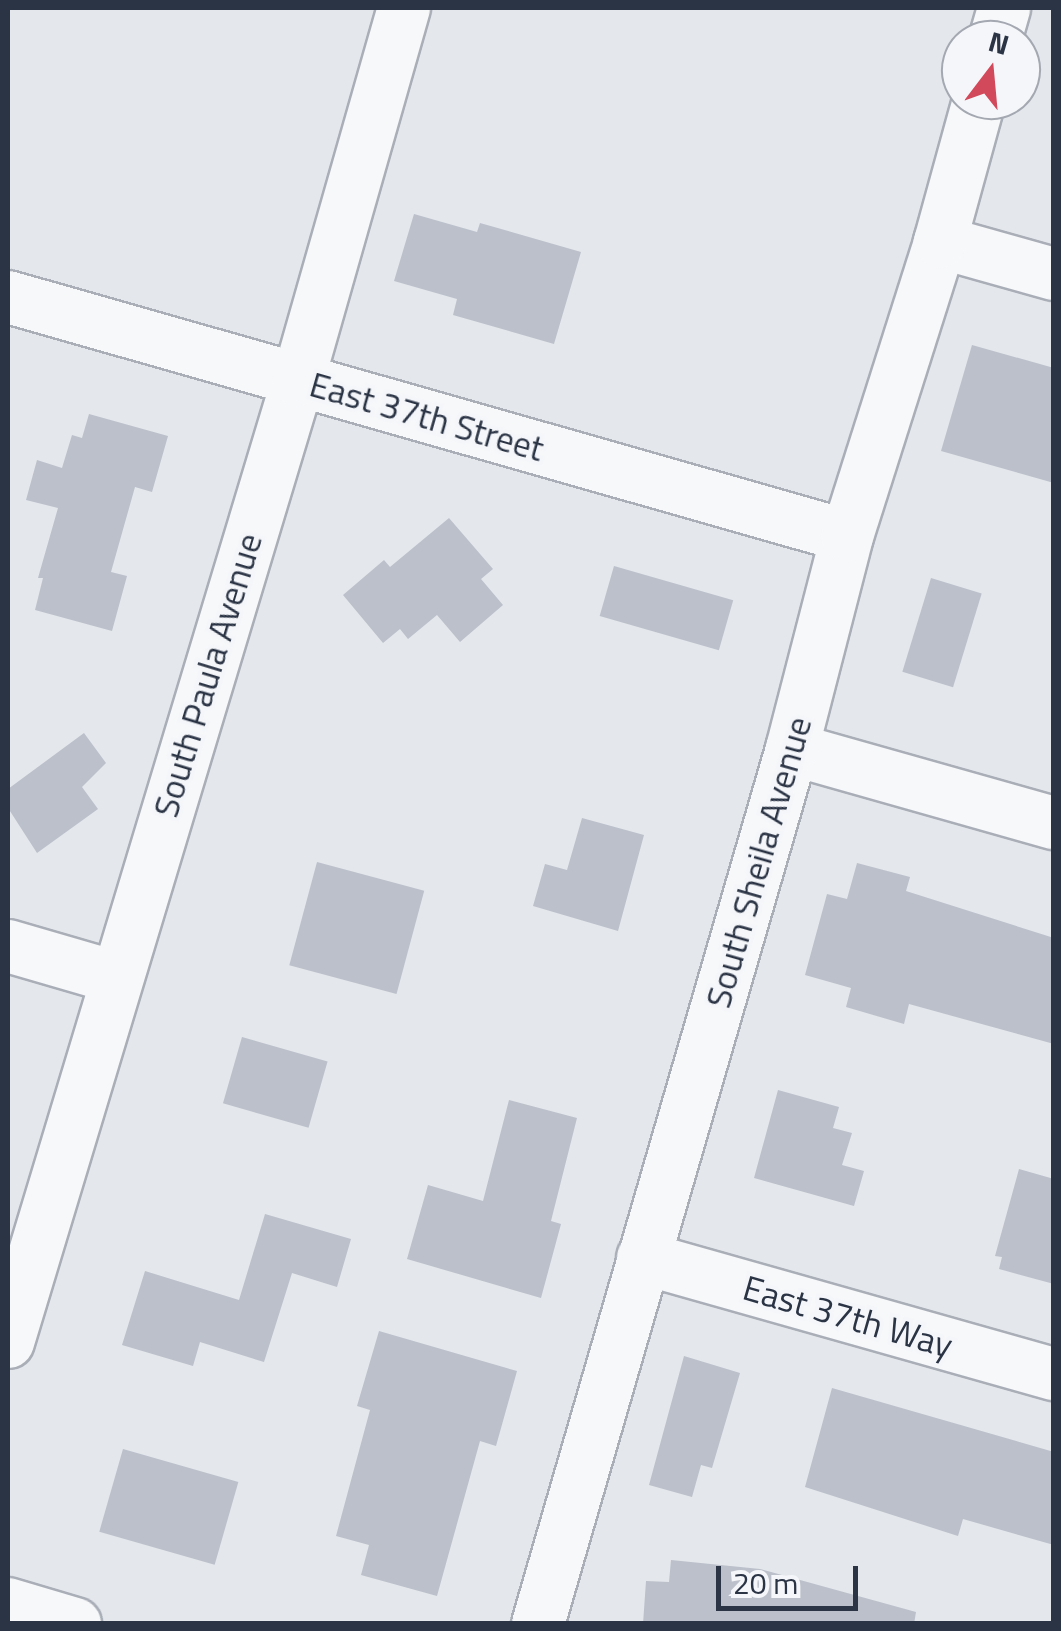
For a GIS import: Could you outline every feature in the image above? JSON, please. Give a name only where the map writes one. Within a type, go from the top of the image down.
[{"type":"street","name":"South Paula Avenue","points":[[8,1342],[298,380],[404,8]]},
{"type":"street","name":"South Sheila Avenue","points":[[538,1624],[792,750],[847,536],[940,242],[974,120]]},
{"type":"street","points":[[940,242],[1054,274]]},
{"type":"street","name":"East 37th Street","points":[[8,297],[847,536]]},
{"type":"street","points":[[792,750],[1054,823]]},
{"type":"street","points":[[8,946],[115,977]]},
{"type":"street","name":"East 37th Way","points":[[643,1258],[1054,1374]]},
{"type":"street","points":[[8,1604],[75,1624]]},
{"type":"building","points":[[414,214],[477,232],[480,223],[581,252],[554,344],[453,315],[457,299],[394,281]]},
{"type":"building","points":[[972,345],[1054,368],[1054,483],[941,451]]},
{"type":"building","points":[[89,414],[168,436],[152,492],[135,487],[111,572],[127,576],[112,631],[35,610],[43,578],[38,578],[58,508],[26,500],[37,460],[62,468],[72,435],[82,438]]},
{"type":"building","points":[[449,518],[493,569],[481,579],[503,605],[460,642],[437,615],[408,639],[400,629],[383,643],[343,595],[384,560],[390,567]]},
{"type":"building","points":[[614,566],[733,600],[719,650],[600,616]]},
{"type":"building","points":[[931,578],[982,593],[953,687],[902,672]]},
{"type":"building","points":[[84,733],[106,763],[82,787],[98,809],[37,853],[8,808],[8,789]]},
{"type":"building","points":[[582,818],[644,835],[618,931],[533,906],[545,864],[567,870]]},
{"type":"building","points":[[317,862],[424,891],[397,994],[289,965]]},
{"type":"building","points":[[857,863],[910,877],[906,891],[1054,938],[1054,1044],[909,1004],[904,1024],[846,1007],[851,988],[805,975],[827,894],[847,899]]},
{"type":"building","points":[[242,1037],[328,1062],[309,1128],[223,1103]]},
{"type":"building","points":[[778,1090],[839,1107],[833,1128],[852,1133],[842,1165],[864,1171],[854,1206],[754,1178]]},
{"type":"building","points":[[509,1100],[577,1118],[551,1221],[561,1224],[541,1298],[407,1259],[428,1185],[483,1201]]},
{"type":"building","points":[[1019,1169],[1054,1179],[1054,1284],[999,1269],[1002,1257],[995,1256]]},
{"type":"building","points":[[265,1214],[351,1239],[337,1287],[292,1273],[264,1362],[200,1342],[193,1366],[122,1345],[145,1271],[239,1300]]},
{"type":"building","points":[[379,1331],[517,1371],[496,1446],[480,1441],[437,1596],[361,1575],[369,1545],[336,1536],[370,1410],[357,1406]]},
{"type":"building","points":[[684,1356],[740,1373],[712,1468],[701,1465],[692,1497],[649,1485]]},
{"type":"building","points":[[832,1388],[1054,1452],[1054,1545],[963,1519],[958,1536],[805,1487]]},
{"type":"building","points":[[123,1449],[238,1482],[215,1565],[99,1532]]},
{"type":"building","points":[[671,1560],[760,1569],[916,1612],[914,1624],[643,1624],[646,1581],[669,1582]]}]
